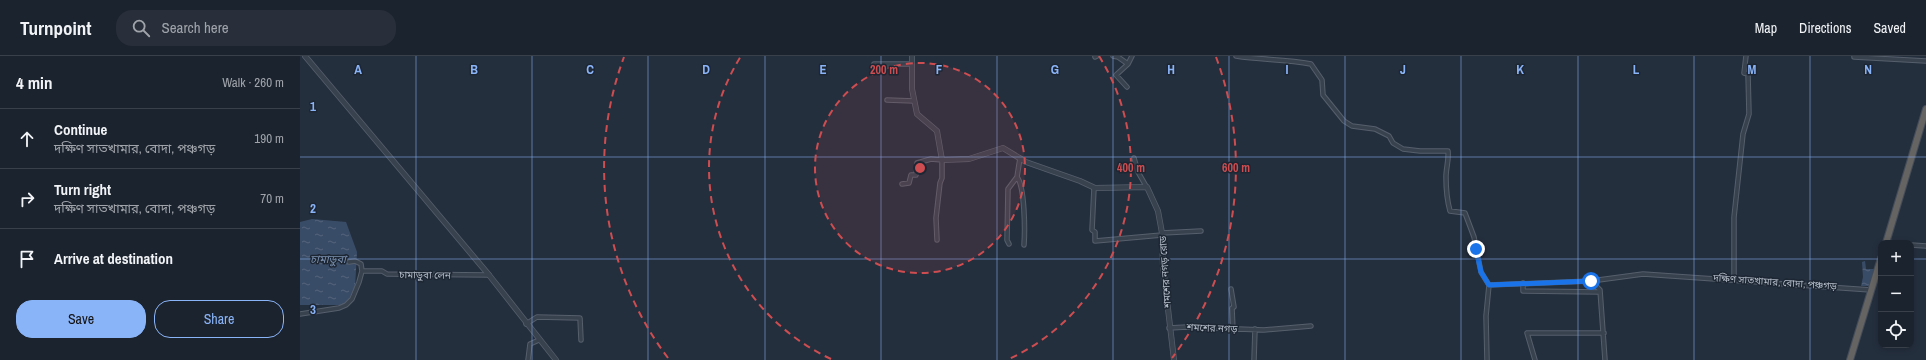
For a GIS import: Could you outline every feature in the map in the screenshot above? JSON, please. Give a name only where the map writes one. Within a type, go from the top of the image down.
[{"type":"highway","points":[[1887,240],[1926,109]]},
{"type":"highway","points":[[1850,360],[1878,268]]},
{"type":"street","points":[[305,56],[488,275],[556,360]]},
{"type":"street","points":[[912,56],[912,89],[917,114],[937,131],[942,160],[942,178],[940,183],[936,218],[937,240]]},
{"type":"street","points":[[1113,56],[1118,57],[1128,64]]},
{"type":"street","points":[[1127,87],[1116,75],[1128,64],[1132,56]]},
{"type":"street","points":[[1236,56],[1263,60],[1286,59],[1311,64],[1322,80],[1323,95],[1344,121],[1352,126],[1375,129],[1389,136],[1394,143],[1403,149],[1420,151],[1448,151],[1446,176],[1447,200],[1450,212],[1465,213],[1474,237],[1481,272],[1489,285],[1486,316],[1487,360]]},
{"type":"street","points":[[1734,280],[1734,217],[1743,134],[1749,114],[1748,74],[1744,73],[1746,56]]},
{"type":"street","points":[[1854,56],[1926,61]]},
{"type":"street","points":[[874,64],[912,64]]},
{"type":"street","points":[[887,100],[914,101]]},
{"type":"street","points":[[902,184],[909,183],[911,175],[916,175],[917,163],[930,159],[969,159],[1003,148],[1026,162],[1080,181],[1094,188],[1147,187],[1138,172],[1134,158]]},
{"type":"street","points":[[1009,244],[1007,240],[1008,188],[1017,177],[1020,158]]},
{"type":"street","points":[[1017,177],[1021,187],[1025,227],[1024,245]]},
{"type":"street","name":"শমশের নগড় রোড","points":[[1147,187],[1158,210],[1162,234],[1163,266],[1169,328],[1174,360]]},
{"type":"street","points":[[1094,188],[1092,230],[1095,232],[1095,241],[1162,234],[1201,232]]},
{"type":"street","points":[[1914,245],[1926,246]]},
{"type":"street","name":"চামাডুবা লেন","points":[[349,262],[355,261],[361,264],[362,270],[382,271],[387,274],[488,275]]},
{"type":"street","points":[[300,314],[339,308],[346,305],[356,292],[362,270]]},
{"type":"street","name":"দক্ষিণ সাতখামার, বোদা, পঞ্চগড়","points":[[1591,281],[1642,274],[1680,275],[1871,290]]},
{"type":"street","points":[[1489,285],[1591,281],[1600,292],[1605,360]]},
{"type":"street","points":[[1523,283],[1523,291],[1600,292]]},
{"type":"street","points":[[1231,289],[1234,306],[1232,308],[1233,330]]},
{"type":"street","points":[[526,324],[536,317],[580,318],[581,340]]},
{"type":"street","name":"শমশের নগড়","points":[[1169,328],[1187,327],[1233,330],[1272,330],[1311,326]]},
{"type":"street","points":[[1254,360],[1255,329]]},
{"type":"street","points":[[1535,360],[1527,333],[1604,333]]},
{"type":"street","points":[[528,360],[530,344],[539,340]]},
{"type":"water","name":"চামাডুবা","points":[[312,219],[346,222],[357,252],[355,287],[346,305],[300,305],[300,222]]},
{"type":"water","points":[[1865,261],[1866,269],[1875,269],[1871,286],[1861,286],[1863,277],[1862,262]]},
{"type":"route","points":[[1476,249],[1481,272],[1489,285],[1591,281]]}]
